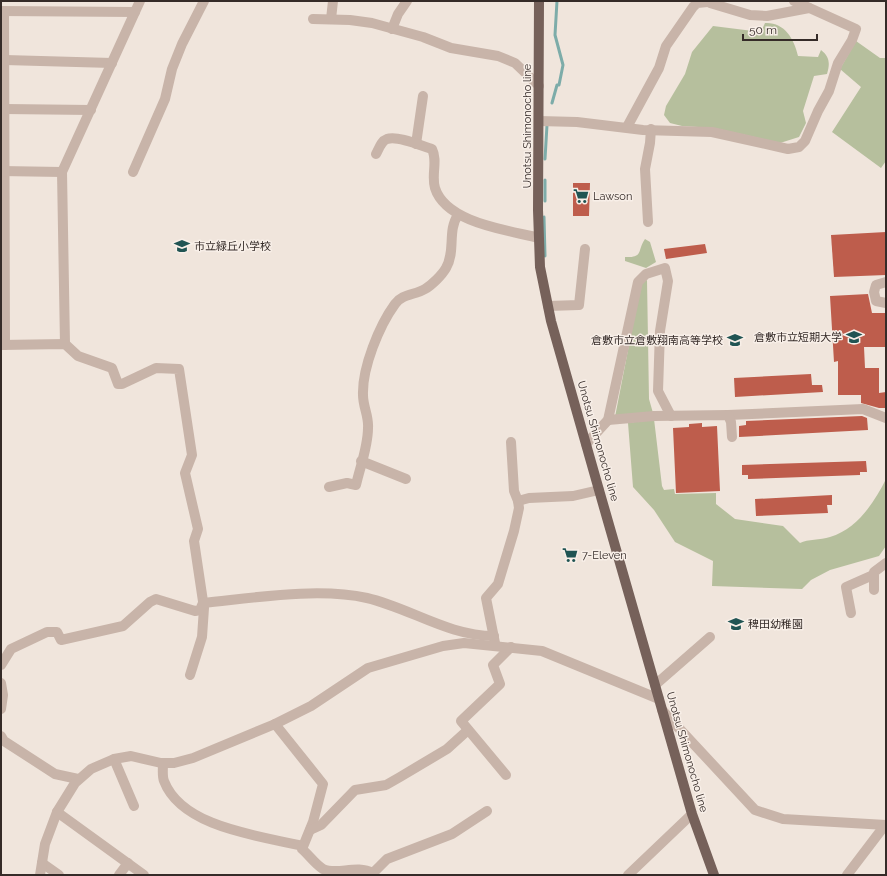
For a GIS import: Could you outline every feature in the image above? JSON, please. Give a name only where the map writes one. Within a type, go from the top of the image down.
[{"type":"main road","name":"Unotsu Shimonocho line","points":[[539,1],[540,267],[548,306],[599,490],[692,814],[714,875]]},
{"type":"street","points":[[65,344],[62,172],[140,1]]},
{"type":"street","points":[[133,172],[165,99],[172,69],[182,44],[204,1]]},
{"type":"street","points":[[331,19],[333,1]]},
{"type":"street","points":[[392,29],[398,14],[407,1]]},
{"type":"street","points":[[539,121],[577,122],[651,130],[712,132],[788,149],[799,147],[805,141],[818,111],[829,91],[838,63],[852,40],[856,29],[794,1]]},
{"type":"street","points":[[627,127],[659,68],[666,46],[697,3],[713,2],[750,15],[767,16],[809,8]]},
{"type":"street","points":[[135,12],[3,11],[5,60],[3,171],[3,345],[65,344],[78,356],[112,368],[118,384],[122,384],[156,368],[179,369],[192,455],[185,473],[198,529],[194,541],[203,602],[203,629],[190,675]]},
{"type":"street","points":[[313,19],[331,19],[372,23],[451,48],[508,60],[514,63],[539,86]]},
{"type":"street","points":[[5,60],[112,63]]},
{"type":"street","points":[[416,144],[423,96]]},
{"type":"street","points":[[5,109],[91,110]]},
{"type":"street","points":[[648,222],[645,169],[651,130]]},
{"type":"street","points":[[376,154],[382,142],[388,139],[401,139],[432,149],[435,155],[436,188],[448,208],[458,215],[472,221],[539,238]]},
{"type":"street","points":[[3,171],[62,172]]},
{"type":"street","points":[[328,487],[347,483],[356,485],[368,430],[368,417],[363,397],[364,378],[381,331],[396,304],[402,298],[425,289],[446,268],[450,259],[452,223],[458,215]]},
{"type":"street","points":[[548,306],[579,305],[585,249]]},
{"type":"street","points":[[586,444],[608,420],[620,371],[638,282],[646,274],[665,268],[668,281],[660,331],[658,391],[671,416]]},
{"type":"street","points":[[886,282],[876,284],[874,292],[876,301],[886,303]]},
{"type":"street","points":[[608,420],[671,416],[863,409],[886,418]]},
{"type":"street","points":[[728,415],[731,422],[732,437]]},
{"type":"street","points":[[495,641],[486,598],[498,584],[514,531],[518,501],[514,491],[511,442]]},
{"type":"street","points":[[361,461],[406,478]]},
{"type":"street","points":[[518,501],[529,498],[573,496],[599,490]]},
{"type":"street","points":[[874,590],[874,572],[886,563]]},
{"type":"street","points":[[851,613],[846,587],[874,575]]},
{"type":"street","points":[[203,602],[306,594],[366,598],[389,605],[460,632],[482,636],[510,647],[542,651],[659,699]]},
{"type":"street","points":[[1,665],[11,650],[47,632],[57,632],[61,640],[123,626],[150,602],[156,599],[195,611],[200,610],[203,602]]},
{"type":"street","points":[[655,685],[710,637]]},
{"type":"street","points":[[40,875],[45,844],[57,812],[78,779],[91,769],[114,759],[131,756],[163,763],[174,763],[193,758],[275,724],[328,696],[368,668],[443,646],[495,641]]},
{"type":"street","points":[[506,775],[461,722],[500,684],[493,665],[510,647]]},
{"type":"street","points":[[1,683],[3,695],[1,709]]},
{"type":"street","points":[[662,710],[756,810],[783,819],[885,825]]},
{"type":"street","points":[[275,724],[323,784],[310,830],[302,849],[323,868],[331,872],[355,869],[367,870],[373,874],[387,859],[452,834],[487,810]]},
{"type":"street","points":[[310,830],[321,825],[355,790],[386,785],[447,749],[468,730]]},
{"type":"street","points":[[1,736],[4,741],[55,774],[78,779]]},
{"type":"street","points":[[114,759],[134,806]]},
{"type":"street","points":[[163,763],[164,780],[170,792],[182,805],[200,818],[219,826],[303,846]]},
{"type":"street","points":[[57,812],[144,875]]},
{"type":"street","points":[[628,875],[692,814]]},
{"type":"street","points":[[847,875],[885,825]]},
{"type":"street","points":[[42,863],[59,875]]},
{"type":"street","points":[[119,875],[128,863]]},
{"type":"green space","points":[[765,23],[778,25],[787,32],[794,43],[798,56],[818,57],[821,50],[828,58],[829,67],[827,74],[814,76],[803,111],[806,123],[799,137],[780,143],[714,128],[682,126],[670,123],[664,115],[666,106],[685,74],[692,52],[713,26],[761,32]]},
{"type":"green space","points":[[856,41],[880,58],[886,58],[886,161],[881,168],[832,132],[861,87],[840,69]]},
{"type":"green space","points":[[645,239],[650,242],[656,262],[646,268],[625,261],[625,257],[638,255]]},
{"type":"green space","points":[[647,280],[649,399],[653,413],[615,417],[641,283]]},
{"type":"green space","points":[[654,419],[662,486],[664,490],[674,489],[675,494],[716,493],[716,504],[735,519],[783,526],[800,543],[830,537],[848,528],[864,514],[886,479],[886,546],[879,556],[830,570],[811,580],[802,589],[712,586],[713,561],[675,542],[654,510],[633,487],[628,423]]},
{"type":"building","name":"Lawson","points":[[573,183],[590,183],[589,216],[573,216]]},
{"type":"building","points":[[886,232],[886,275],[834,277],[831,235]]},
{"type":"building","points":[[705,244],[707,253],[666,259],[664,249]]},
{"type":"building","points":[[868,294],[872,313],[886,313],[886,347],[864,347],[865,368],[879,368],[879,393],[886,392],[886,408],[879,408],[861,403],[861,395],[838,395],[838,361],[834,362],[830,296]]},
{"type":"building","points":[[811,374],[812,385],[822,385],[823,392],[735,397],[734,378]]},
{"type":"building","points":[[862,416],[867,418],[868,430],[739,437],[739,426],[746,425],[746,421]]},
{"type":"building","points":[[702,423],[702,427],[717,426],[720,491],[676,493],[673,428],[689,427],[689,424]]},
{"type":"building","points":[[866,461],[867,472],[860,472],[860,475],[748,479],[748,475],[742,475],[742,465]]},
{"type":"building","points":[[832,495],[832,505],[827,505],[828,513],[756,516],[755,499]]},
{"type":"waterway","points":[[552,103],[557,85],[559,85],[563,65],[555,35],[557,1]]},
{"type":"waterway","points":[[545,159],[547,125]]},
{"type":"waterway","points":[[545,180],[545,201]]},
{"type":"waterway","points":[[544,217],[545,256]]},
{"type":"place","name":"Lawson","points":[[581,196]]},
{"type":"place","name":"市立緑丘小学校","points":[[182,246]]},
{"type":"place","name":"倉敷市立短期大学","points":[[854,337]]},
{"type":"place","name":"倉敷市立倉敷翔南高等学校","points":[[735,340]]},
{"type":"place","name":"7-Eleven","points":[[570,555]]},
{"type":"place","name":"稗田幼稚園","points":[[736,624]]}]
